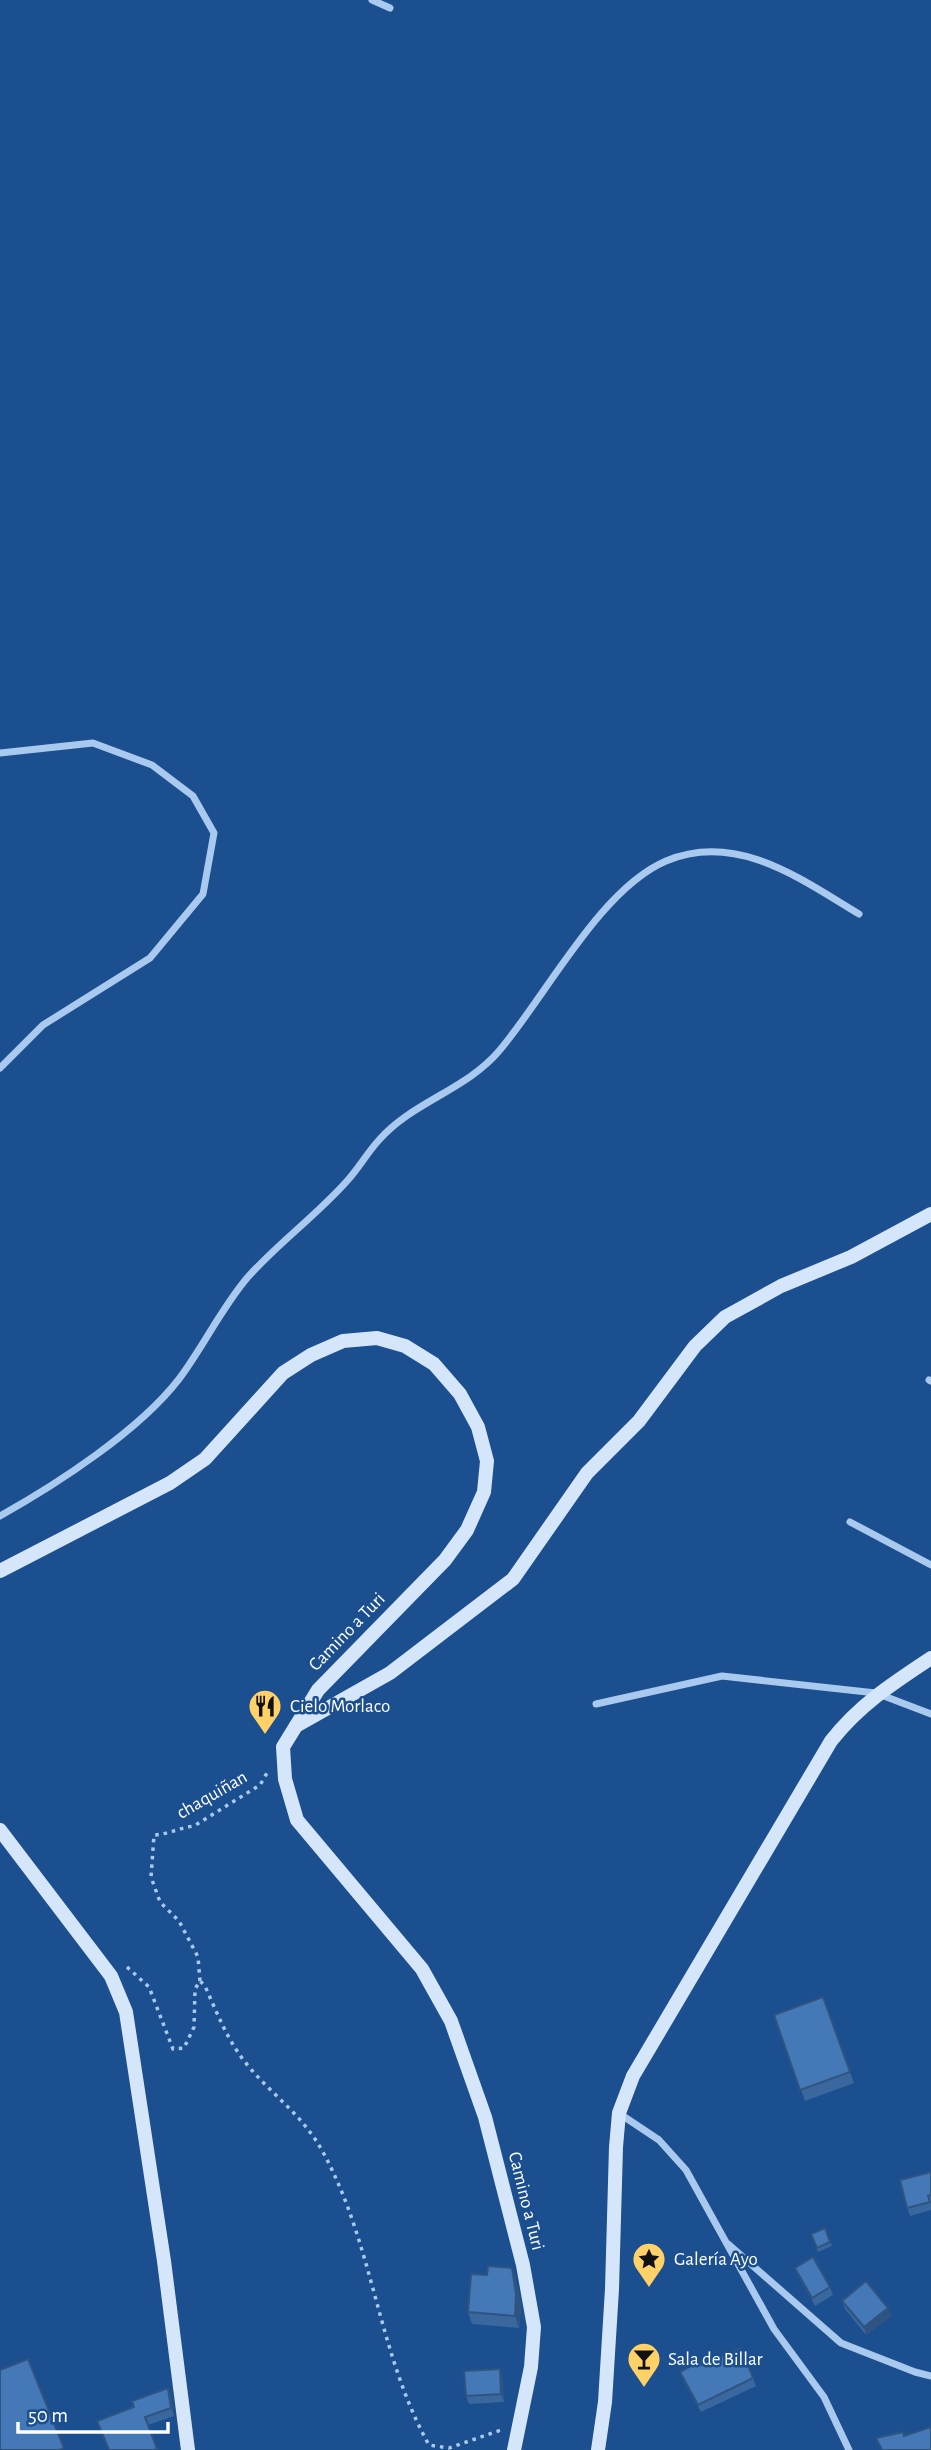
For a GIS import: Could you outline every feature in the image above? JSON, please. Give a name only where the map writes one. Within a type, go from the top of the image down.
[{"type":"main road","points":[[295,1727],[390,1673],[513,1579],[587,1473],[639,1421],[695,1346],[725,1317],[781,1286],[851,1257],[931,1214]]},
{"type":"main road","name":"Camino a Turi","points":[[0,1572],[170,1483],[197,1465],[283,1373],[311,1355],[343,1341],[377,1338],[405,1346],[434,1364],[460,1394],[478,1427],[487,1461],[484,1492],[467,1530],[445,1560],[318,1690],[283,1747],[285,1780],[297,1820],[422,1969],[451,2021],[485,2117],[523,2266],[534,2327],[531,2367],[514,2450]]},
{"type":"main road","points":[[598,2450],[606,2402],[619,2113],[633,2076],[831,1741],[846,1721],[876,1693],[931,1658]]},
{"type":"main road","points":[[0,1830],[111,1976],[126,2011],[164,2260],[188,2450]]},
{"type":"street","points":[[372,0],[390,8]]},
{"type":"street","points":[[0,753],[93,743],[152,765],[193,796],[214,833],[204,894],[150,958],[43,1025],[0,1068]]},
{"type":"street","points":[[0,1516],[122,1436],[153,1408],[178,1380],[246,1280],[348,1180],[380,1138],[474,1075],[498,1052],[603,914],[633,879],[667,860],[692,854],[738,854],[775,864],[859,914]]},
{"type":"street","points":[[850,1522],[931,1565]]},
{"type":"street","points":[[596,1704],[722,1676],[876,1693],[931,1714]]},
{"type":"street","points":[[619,2113],[659,2140],[686,2170],[774,2329],[824,2397],[849,2450]]},
{"type":"street","points":[[722,2238],[841,2343],[931,2376]]},
{"type":"path","name":"chaquiñan","points":[[200,1981],[198,1957],[179,1921],[160,1902],[151,1877],[154,1835],[175,1833],[181,1828],[194,1826],[218,1809],[232,1805],[260,1785],[270,1767]]},
{"type":"path","points":[[124,1965],[149,1987],[173,2049],[184,2048],[194,2027],[195,1989],[200,1981],[205,1986],[226,2035],[245,2062],[297,2112],[324,2154],[362,2246],[394,2370],[409,2409],[429,2445],[449,2448],[476,2441],[519,2423]]},
{"type":"building","points":[[823,1997],[850,2072],[800,2090],[774,2015]]},
{"type":"building","points":[[931,2172],[931,2195],[928,2196],[930,2202],[907,2208],[900,2180]]},
{"type":"building","points":[[825,2228],[830,2242],[817,2248],[811,2234]]},
{"type":"building","points":[[813,2257],[830,2287],[812,2298],[795,2268]]},
{"type":"building","points":[[488,2266],[512,2268],[516,2294],[515,2316],[468,2312],[471,2274],[487,2275]]},
{"type":"building","points":[[866,2281],[888,2308],[864,2327],[842,2301]]},
{"type":"building","points":[[741,2348],[753,2378],[698,2405],[680,2372],[700,2361],[702,2365]]},
{"type":"building","points":[[28,2359],[64,2448],[59,2450],[0,2450],[0,2370]]},
{"type":"building","points":[[500,2369],[501,2394],[466,2396],[464,2371]]},
{"type":"building","points":[[168,2388],[171,2408],[145,2417],[157,2449],[109,2450],[97,2421],[134,2407],[132,2401]]},
{"type":"building","points":[[931,2427],[931,2450],[882,2450],[876,2438],[903,2432],[904,2436]]},
{"type":"place","name":"Cielo Morlaco","points":[[265,1736]]},
{"type":"place","name":"Galería Ayo","points":[[649,2289]]},
{"type":"place","name":"Sala de Billar","points":[[644,2389]]}]
